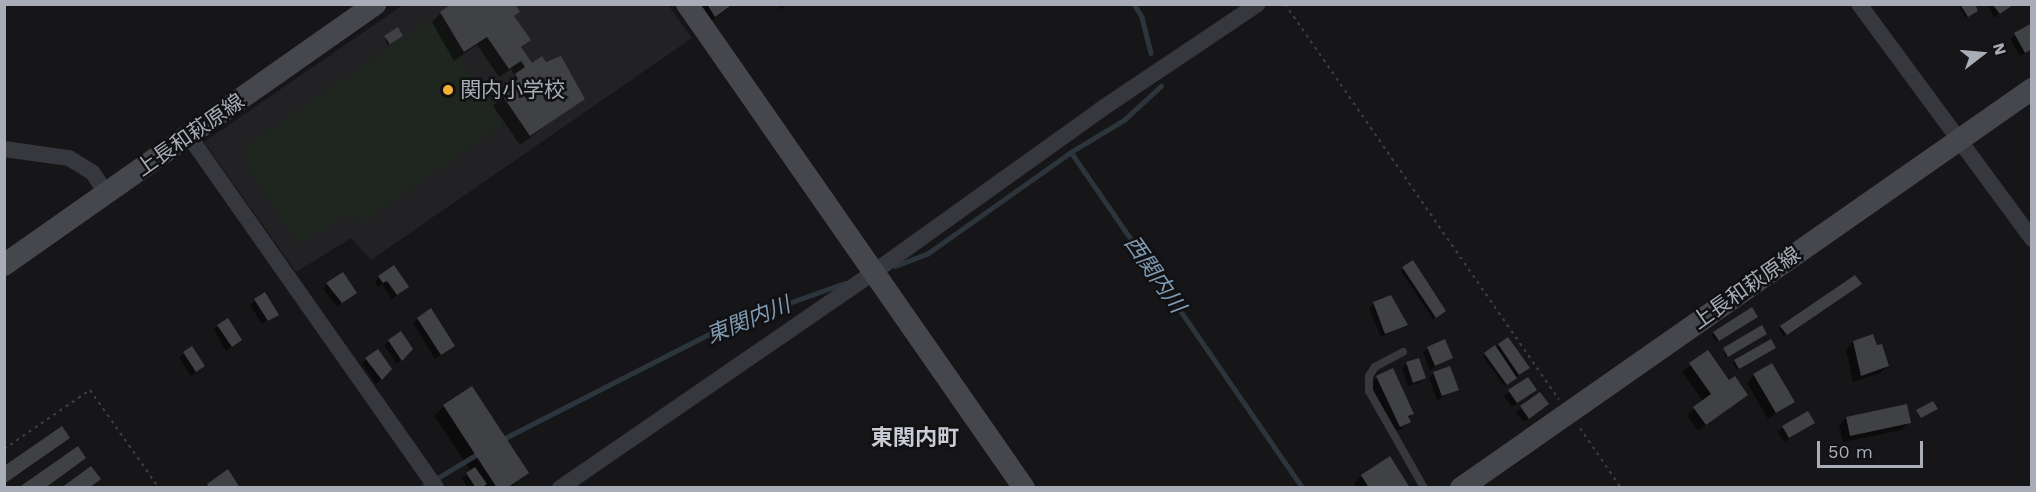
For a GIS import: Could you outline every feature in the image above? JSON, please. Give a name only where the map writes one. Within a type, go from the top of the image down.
[{"type":"main road","name":"上長和萩原線","points":[[4,265],[376,4]]},
{"type":"main road","points":[[687,4],[1024,488]]},
{"type":"main road","name":"上長和萩原線","points":[[1461,488],[2031,89]]},
{"type":"street","points":[[560,488],[874,272],[1100,110],[1258,4]]},
{"type":"street","points":[[1859,4],[2031,239]]},
{"type":"street","points":[[189,136],[436,488]]},
{"type":"street","points":[[4,149],[69,158],[93,173],[106,193]]},
{"type":"lane","points":[[1403,352],[1375,367],[1369,376],[1369,391],[1424,488]]},
{"type":"path","points":[[1285,4],[1621,488]]},
{"type":"path","points":[[4,449],[90,390],[159,488]]},
{"type":"shaded area","name":"関内小学校","points":[[403,5],[668,5],[692,38],[371,260],[351,238],[296,272],[204,142]]},
{"type":"shaded area","points":[[433,17],[504,124],[360,225],[350,213],[299,245],[247,166],[243,148]]},
{"type":"building","points":[[451,4],[515,4],[520,12],[514,16],[531,40],[521,47],[532,63],[542,56],[546,62],[561,56],[585,99],[530,136],[502,95],[518,79],[515,74],[525,67],[521,61],[509,69],[487,37],[464,52],[440,12]]},
{"type":"building","points":[[707,4],[733,4],[715,17]]},
{"type":"building","points":[[1960,4],[1975,4],[1978,11],[1968,17]]},
{"type":"building","points":[[1992,4],[2014,4],[2000,14]]},
{"type":"building","points":[[2032,23],[2032,49],[2025,53],[2014,33]]},
{"type":"building","points":[[398,27],[403,36],[390,44],[384,36]]},
{"type":"building","points":[[1413,260],[1446,311],[1436,318],[1402,267]]},
{"type":"building","points":[[394,265],[409,287],[397,295],[387,281],[383,283],[378,276]]},
{"type":"building","points":[[343,272],[357,293],[342,303],[326,283]]},
{"type":"building","points":[[1855,275],[1862,284],[1787,335],[1780,326]]},
{"type":"building","points":[[265,292],[279,315],[268,321],[254,299]]},
{"type":"building","points":[[1391,295],[1408,325],[1385,334],[1373,302]]},
{"type":"building","points":[[1752,307],[1758,317],[1719,341],[1713,332]]},
{"type":"building","points":[[431,308],[455,346],[441,355],[417,318]]},
{"type":"building","points":[[228,318],[242,340],[232,347],[217,325]]},
{"type":"building","points":[[1762,325],[1767,334],[1728,357],[1723,348]]},
{"type":"building","points":[[401,331],[413,349],[402,361],[388,340]]},
{"type":"building","points":[[1873,334],[1877,345],[1882,344],[1889,366],[1861,376],[1853,341]]},
{"type":"building","points":[[1508,337],[1530,368],[1519,375],[1498,344]]},
{"type":"building","points":[[1445,339],[1453,358],[1435,366],[1427,347]]},
{"type":"building","points":[[1771,339],[1776,348],[1739,369],[1734,360]]},
{"type":"building","points":[[1495,345],[1517,378],[1507,385],[1484,353]]},
{"type":"building","points":[[192,346],[205,366],[196,372],[183,352]]},
{"type":"building","points":[[378,349],[392,369],[382,380],[365,358]]},
{"type":"building","points":[[1708,350],[1729,380],[1735,376],[1748,395],[1706,425],[1693,407],[1711,394],[1689,363]]},
{"type":"building","points":[[1419,358],[1426,378],[1413,383],[1406,362]]},
{"type":"building","points":[[1772,363],[1795,402],[1776,413],[1753,374]]},
{"type":"building","points":[[1450,366],[1459,390],[1442,396],[1433,372]]},
{"type":"building","points":[[1393,368],[1414,414],[1408,416],[1411,422],[1400,427],[1376,376]]},
{"type":"building","points":[[1528,377],[1537,390],[1517,403],[1508,390]]},
{"type":"building","points":[[472,386],[529,473],[507,488],[497,488],[443,405]]},
{"type":"building","points":[[1540,392],[1549,404],[1529,419],[1520,406]]},
{"type":"building","points":[[1933,401],[1938,409],[1921,418],[1916,410]]},
{"type":"building","points":[[1907,404],[1911,423],[1850,436],[1846,417]]},
{"type":"building","points":[[1808,411],[1815,423],[1789,438],[1782,426]]},
{"type":"building","points":[[62,426],[70,438],[4,484],[4,466]]},
{"type":"building","points":[[78,446],[86,458],[45,488],[18,488]]},
{"type":"building","points":[[1390,456],[1410,488],[1369,488],[1361,475]]},
{"type":"building","points":[[91,466],[101,479],[89,488],[61,488]]},
{"type":"building","points":[[475,467],[487,484],[481,488],[476,488],[466,473]]},
{"type":"building","points":[[228,469],[240,488],[209,488],[207,484]]},
{"type":"waterway","name":"西関内川","points":[[1134,4],[1142,17],[1151,53]]},
{"type":"waterway","name":"東関内川","points":[[895,266],[927,254],[1071,152],[1124,120],[1161,86]]},
{"type":"waterway","name":"西関内川","points":[[1071,152],[1303,488]]},
{"type":"waterway","name":"東関内川","points":[[501,440],[727,325],[845,283]]},
{"type":"waterway","name":"東関内川","points":[[421,488],[481,452]]},
{"type":"place","name":"関内小学校","points":[[448,90]]},
{"type":"district","name":"東関内町","points":[[915,438]]}]
